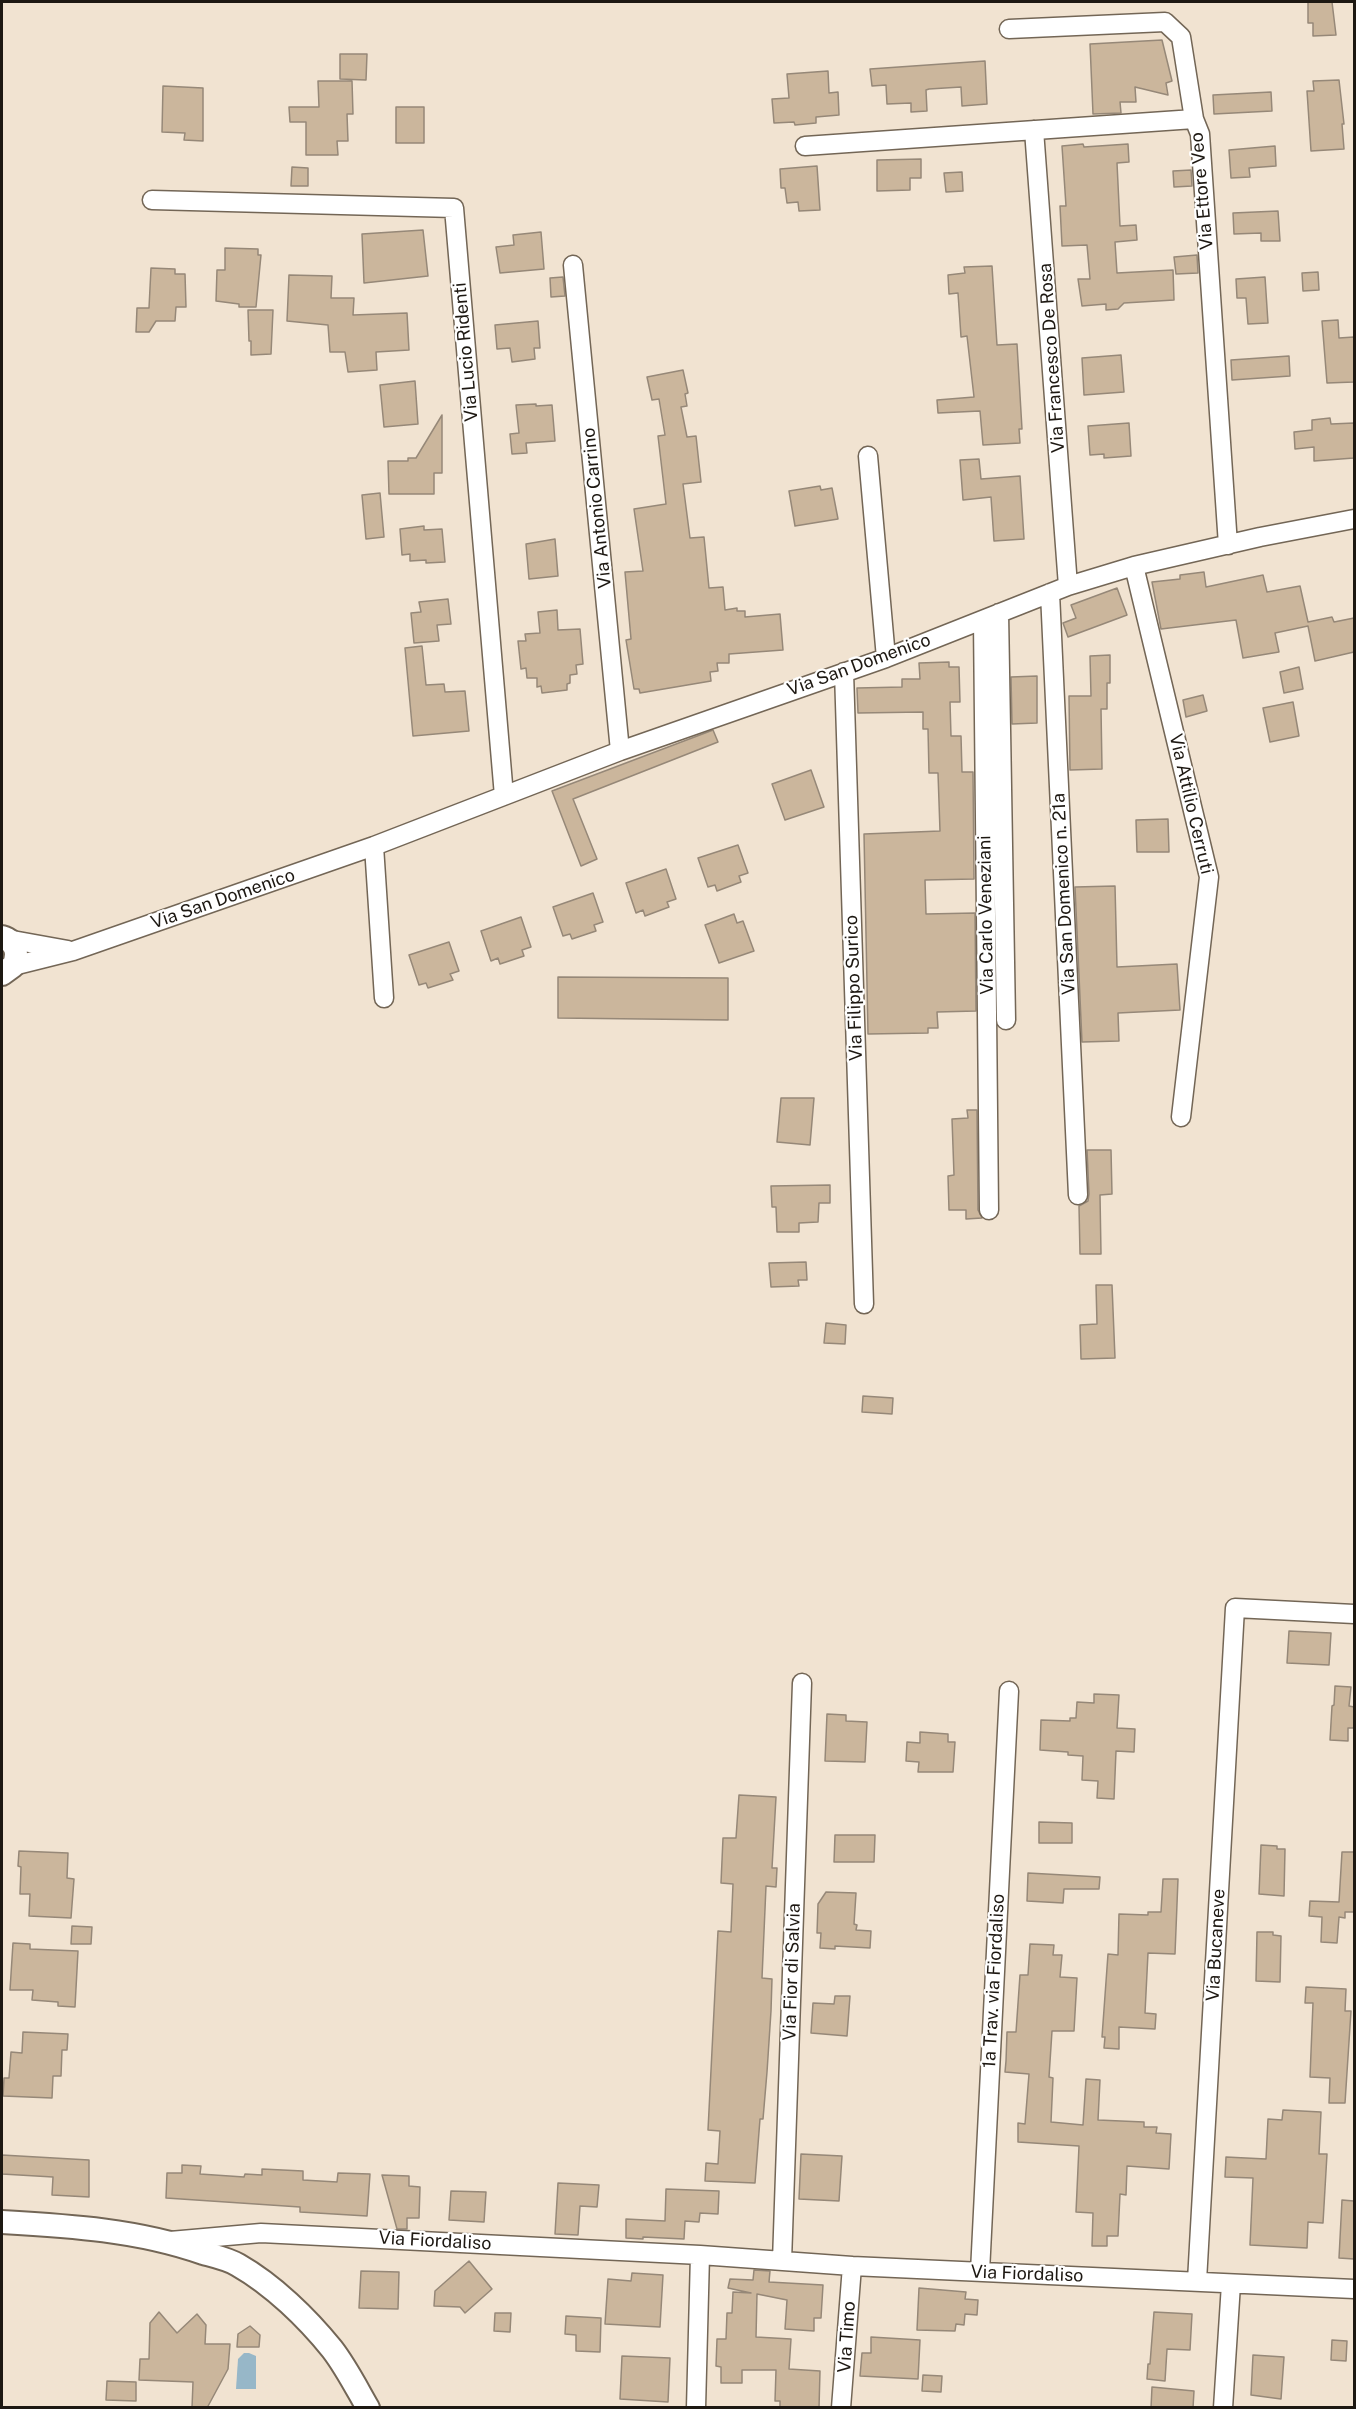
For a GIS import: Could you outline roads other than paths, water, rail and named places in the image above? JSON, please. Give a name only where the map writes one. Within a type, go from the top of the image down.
[{"type":"street","points":[[1009,28],[1165,22],[1181,37],[1194,119]]},
{"type":"street","name":"Via Ettore Veo","points":[[805,146],[1194,119],[1200,134],[1228,545]]},
{"type":"street","name":"Via Francesco De Rosa","points":[[1034,130],[1068,586]]},
{"type":"street","name":"Via Lucio Ridenti","points":[[152,200],[454,208],[504,796]]},
{"type":"street","name":"Via Antonio Carrino","points":[[573,265],[620,751]]},
{"type":"street","points":[[868,456],[886,658]]},
{"type":"street","name":"Via San Domenico","points":[[8,970],[73,951],[374,846],[620,751],[886,658],[1068,586],[1134,566],[1354,519]]},
{"type":"street","name":"Via Attilio Cerruti","points":[[1134,566],[1209,877],[1181,1117]]},
{"type":"street","name":"Via San Domenico n. 21a","points":[[1050,593],[1078,1195]]},
{"type":"street","points":[[991,617],[1005,1020]]},
{"type":"street","name":"Via Carlo Veneziani","points":[[989,1210],[991,617]]},
{"type":"street","name":"Via Filippo Surico","points":[[844,672],[864,1304]]},
{"type":"street","points":[[374,846],[384,998]]},
{"type":"street","points":[[4,938],[15,948],[16,960],[8,970]]},
{"type":"street","name":"Via San Domenico","points":[[4,938],[73,951]]},
{"type":"street","name":"Via Bucaneve","points":[[1197,2281],[1234,1608],[1354,1614]]},
{"type":"street","name":"Via Fior di Salvia","points":[[782,2261],[802,1683]]},
{"type":"street","name":"1a Trav. via Fiordaliso","points":[[980,2272],[1009,1691]]},
{"type":"street","points":[[2,2222],[69,2226],[126,2233],[169,2241],[237,2264],[302,2316],[333,2351],[368,2408]]},
{"type":"street","name":"Via Fiordaliso","points":[[169,2241],[261,2233],[700,2255],[852,2266],[1354,2289]]},
{"type":"street","points":[[696,2408],[700,2255]]},
{"type":"street","name":"Via Timo","points":[[841,2408],[852,2266]]},
{"type":"street","points":[[1223,2408],[1231,2284]]},
{"type":"water","points":[[244,2353],[256,2356],[256,2389],[236,2389],[238,2359]]}]
